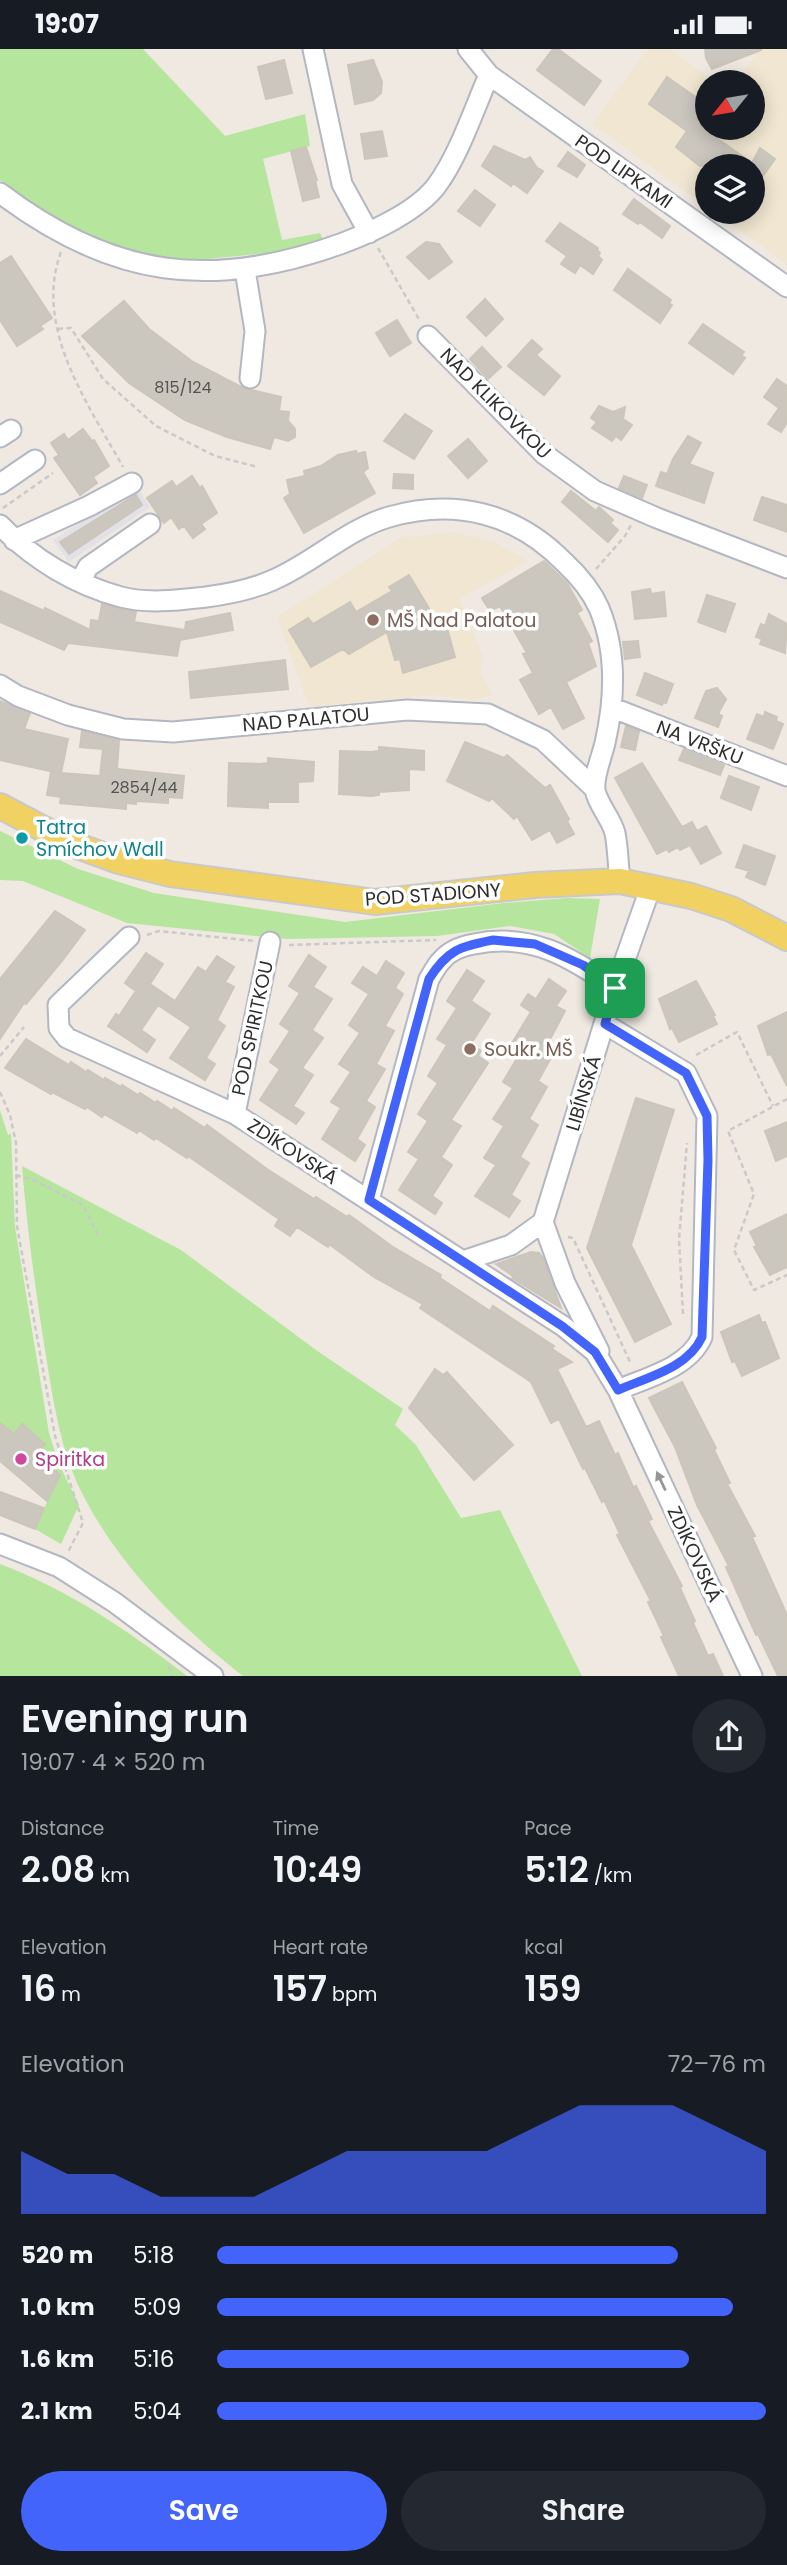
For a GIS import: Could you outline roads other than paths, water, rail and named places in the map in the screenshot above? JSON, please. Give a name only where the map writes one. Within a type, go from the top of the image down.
[{"type":"main road","name":"POD STADIONY","points":[[0,806],[72,844],[136,866],[192,878],[375,902],[535,885],[620,881],[651,886],[731,909],[786,936]]},
{"type":"street","points":[[313,49],[342,184],[369,233]]},
{"type":"street","name":"POD LIPKAMI","points":[[468,49],[489,75],[787,287]]},
{"type":"street","points":[[0,193],[29,215],[67,236],[110,255],[155,268],[199,272],[245,270],[310,255],[369,233],[421,201],[437,185],[489,75]]},
{"type":"street","points":[[245,270],[255,331],[250,378]]},
{"type":"street","name":"NAD KLIKOVKOU","points":[[428,336],[544,454],[595,491],[787,568]]},
{"type":"street","points":[[0,484],[35,460]]},
{"type":"street","points":[[14,540],[132,483]]},
{"type":"street","points":[[0,525],[41,561],[80,582],[122,597],[149,600],[213,596],[246,590],[274,580],[387,517],[416,511],[458,509],[491,515],[522,527],[550,548],[582,579],[599,608],[612,655],[613,708],[595,789],[614,832],[620,881]]},
{"type":"street","points":[[80,582],[88,567],[150,524]]},
{"type":"street","name":"NAD PALATOU","points":[[0,685],[18,696],[68,715],[123,729],[173,732],[407,710],[488,714],[542,740],[595,789]]},
{"type":"street","name":"NA VRŠKU","points":[[613,708],[787,776]]},
{"type":"street","name":"LIBÍNSKÁ","points":[[543,1222],[615,988],[651,886]]},
{"type":"street","name":"ZDÍKOVSKÁ","points":[[137,937],[58,1006],[59,1028],[67,1038],[235,1114],[562,1326],[595,1352],[618,1390],[752,1676]]},
{"type":"street","points":[[369,1200],[429,979],[442,960],[460,947],[493,940],[535,944],[583,965],[615,988]]},
{"type":"street","name":"POD SPIRITKOU","points":[[235,1114],[270,942]]},
{"type":"street","points":[[463,1261],[511,1245],[543,1222],[565,1283],[618,1390],[676,1365],[696,1351],[702,1337],[707,1116],[686,1073],[605,1024]]},
{"type":"street","points":[[0,1544],[59,1567],[114,1602],[213,1676]]},
{"type":"place","name":"MŠ Nad Palatou","points":[[373,620]]},
{"type":"place","name":"Tatra Smíchov Wall","points":[[22,838]]},
{"type":"place","name":"Soukr. MŠ","points":[[470,1049]]},
{"type":"place","name":"Spiritka","points":[[21,1459]]}]
